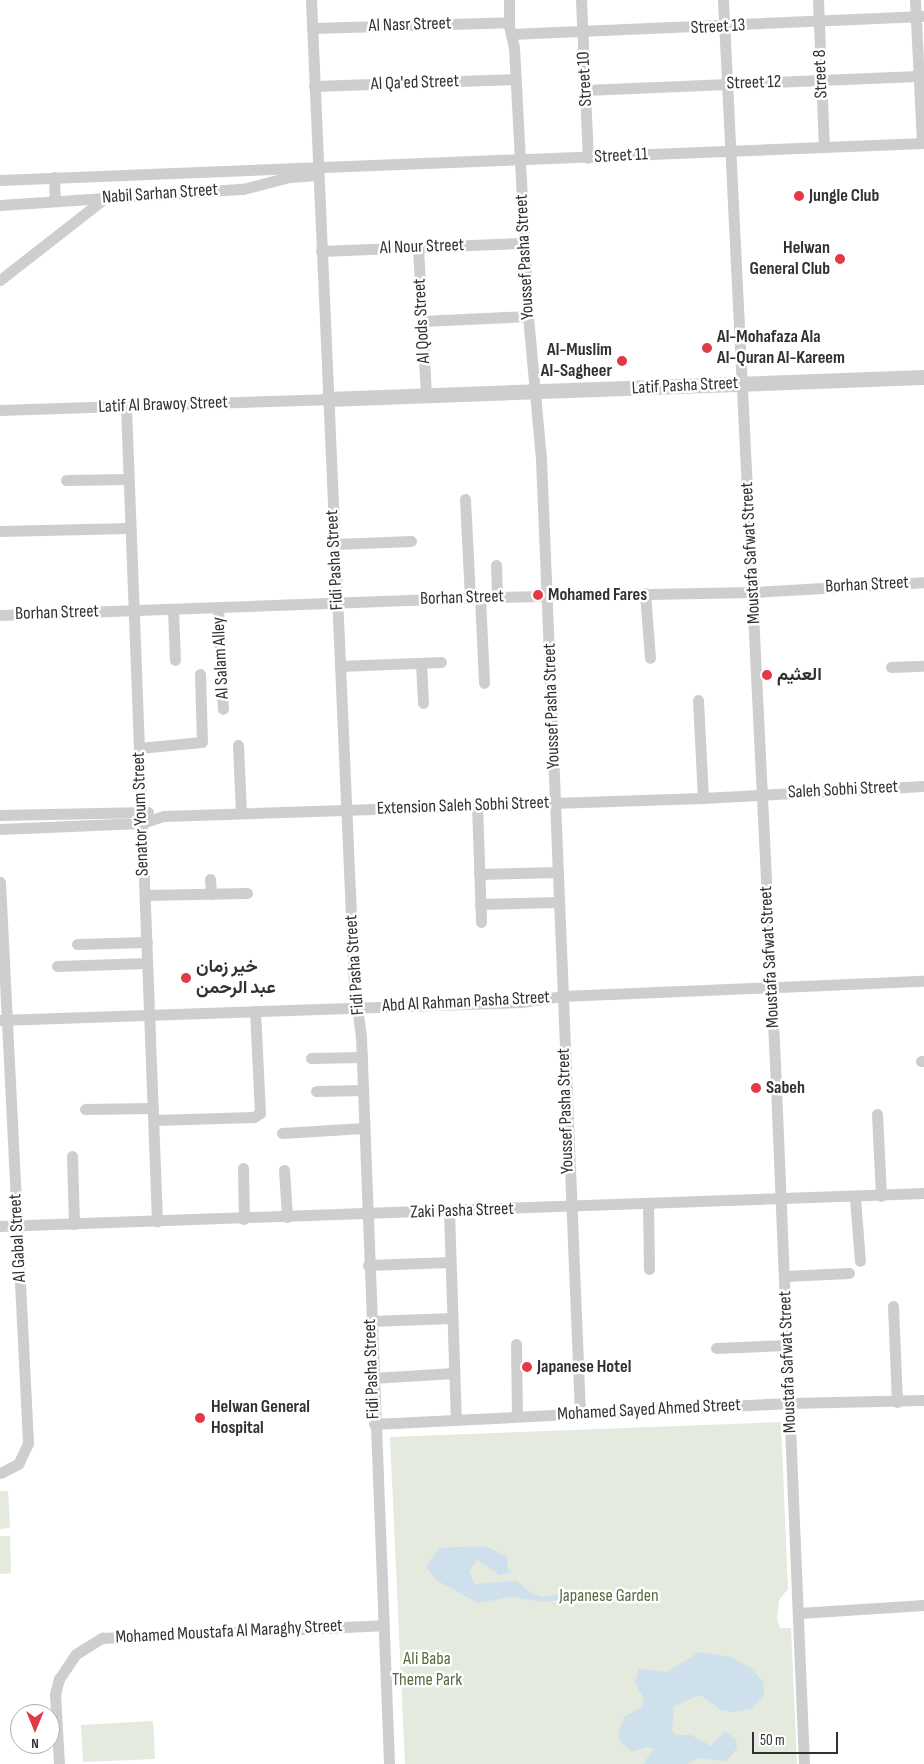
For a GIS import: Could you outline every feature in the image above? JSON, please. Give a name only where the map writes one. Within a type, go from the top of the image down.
[{"type":"street","name":"Fidi Pasha Street","points":[[311,0],[327,399],[347,810],[362,1057],[372,1378],[389,1764]]},
{"type":"street","name":"Youssef Pasha Street","points":[[509,0],[520,161],[523,243],[535,391],[547,595],[570,1207],[580,1413]]},
{"type":"street","name":"Street 10","points":[[581,0],[588,158]]},
{"type":"street","name":"Moustafa Safwat Street","points":[[723,0],[772,988],[804,1764]]},
{"type":"street","name":"Street 8","points":[[818,0],[824,147]]},
{"type":"street","points":[[915,0],[920,16],[923,143]]},
{"type":"street","name":"Street 13","points":[[511,34],[725,27],[819,20],[920,16]]},
{"type":"street","name":"Al Nasr Street","points":[[312,28],[509,22]]},
{"type":"street","name":"Street 12","points":[[585,90],[921,76]]},
{"type":"street","name":"Al Qa'ed Street","points":[[314,86],[515,80]]},
{"type":"street","name":"Street 11","points":[[318,170],[923,143]]},
{"type":"street","name":"Nabil Sarhan Street","points":[[0,180],[318,170]]},
{"type":"street","name":"Nabil Sarhan Street","points":[[0,205],[255,188],[288,177],[318,170]]},
{"type":"street","points":[[54,177],[55,201]]},
{"type":"street","points":[[0,280],[105,198]]},
{"type":"street","name":"Al Nour Street","points":[[321,251],[523,243]]},
{"type":"street","name":"Al Qods Street","points":[[418,247],[426,394]]},
{"type":"street","points":[[422,321],[528,316]]},
{"type":"street","name":"Latif Pasha Street","points":[[327,399],[924,377]]},
{"type":"street","name":"Latif Al Brawoy Street","points":[[0,410],[327,399]]},
{"type":"street","name":"Senator Youm Street","points":[[126,407],[157,1221]]},
{"type":"street","points":[[66,480],[128,479]]},
{"type":"street","points":[[465,499],[484,683]]},
{"type":"street","points":[[0,531],[130,528]]},
{"type":"street","points":[[334,544],[411,542]]},
{"type":"street","points":[[496,565],[497,597]]},
{"type":"street","name":"Borhan Street","points":[[0,615],[547,595],[753,592],[924,582]]},
{"type":"street","points":[[645,593],[650,658]]},
{"type":"street","name":"Al Salam Alley","points":[[218,608],[223,708]]},
{"type":"street","points":[[173,609],[175,660]]},
{"type":"street","points":[[340,666],[441,662]]},
{"type":"street","points":[[421,663],[422,703]]},
{"type":"street","points":[[891,667],[924,666]]},
{"type":"street","points":[[139,748],[202,742],[200,674]]},
{"type":"street","points":[[698,700],[704,798]]},
{"type":"street","points":[[238,745],[241,813]]},
{"type":"street","name":"Saleh Sobhi Street","points":[[762,794],[924,786]]},
{"type":"street","name":"Extension Saleh Sobhi Street","points":[[0,829],[142,823],[164,816],[704,798],[762,794]]},
{"type":"street","points":[[477,805],[481,922]]},
{"type":"street","name":"Extension Saleh Sobhi Street","points":[[0,815],[141,810],[164,816]]},
{"type":"street","points":[[479,874],[558,872]]},
{"type":"street","points":[[210,879],[211,894]]},
{"type":"street","name":"Al Gabal Street","points":[[0,882],[4,1020],[28,1443],[23,1458],[12,1469],[0,1474]]},
{"type":"street","points":[[145,896],[247,893]]},
{"type":"street","points":[[480,904],[559,902]]},
{"type":"street","points":[[77,944],[147,942]]},
{"type":"street","points":[[57,966],[147,963]]},
{"type":"street","name":"Abd Al Rahman Pasha Street","points":[[4,1020],[521,1002],[562,996],[924,981]]},
{"type":"street","points":[[154,1120],[254,1116],[260,1113],[255,1011]]},
{"type":"street","points":[[310,1058],[362,1057]]},
{"type":"street","points":[[316,1091],[363,1090]]},
{"type":"street","points":[[85,1109],[153,1108]]},
{"type":"street","points":[[877,1114],[881,1196]]},
{"type":"street","points":[[282,1133],[364,1128]]},
{"type":"street","points":[[72,1156],[74,1224]]},
{"type":"street","points":[[243,1168],[244,1218]]},
{"type":"street","points":[[284,1170],[286,1217]]},
{"type":"street","name":"Zaki Pasha Street","points":[[0,1226],[856,1198],[924,1194]]},
{"type":"street","points":[[856,1198],[860,1261]]},
{"type":"street","points":[[648,1204],[649,1269]]},
{"type":"street","points":[[449,1212],[456,1419]]},
{"type":"street","points":[[368,1265],[450,1262]]},
{"type":"street","points":[[784,1276],[849,1274]]},
{"type":"street","points":[[893,1306],[897,1402]]},
{"type":"street","points":[[370,1321],[452,1318]]},
{"type":"street","points":[[516,1344],[517,1416]]},
{"type":"street","points":[[716,1348],[788,1345]]},
{"type":"street","points":[[372,1378],[454,1373]]},
{"type":"street","name":"Mohamed Sayed Ahmed Street","points":[[374,1424],[789,1403],[924,1400]]},
{"type":"street","points":[[799,1613],[924,1606]]},
{"type":"street","name":"Mohamed Moustafa Al Maraghy Street","points":[[59,1764],[55,1694],[59,1679],[76,1654],[102,1638],[383,1625]]},
{"type":"green space","name":"Japanese Garden","points":[[781,1422],[788,1589],[779,1600],[777,1619],[780,1628],[791,1628],[797,1764],[405,1764],[390,1437]]},
{"type":"green space","points":[[0,1491],[8,1491],[10,1528],[0,1529]]},
{"type":"green space","points":[[0,1536],[10,1536],[11,1573],[0,1574]]},
{"type":"green space","points":[[153,1721],[155,1759],[83,1762],[81,1725]]},
{"type":"water","points":[[486,1546],[507,1557],[508,1569],[512,1572],[500,1575],[477,1560],[469,1571],[475,1584],[517,1581],[529,1592],[543,1597],[580,1591],[583,1596],[544,1602],[512,1597],[478,1603],[436,1580],[426,1567],[439,1548]]},
{"type":"water","points":[[699,1652],[731,1657],[751,1668],[763,1682],[764,1695],[751,1709],[734,1712],[721,1710],[700,1695],[674,1706],[672,1730],[676,1735],[691,1735],[711,1746],[725,1731],[736,1740],[737,1748],[727,1761],[698,1758],[687,1764],[643,1764],[654,1749],[647,1747],[632,1752],[621,1742],[618,1733],[624,1717],[643,1706],[643,1697],[635,1683],[639,1669],[667,1672]]},
{"type":"place","name":"Jungle Club","points":[[799,196]]},
{"type":"place","name":"Helwan General Club","points":[[840,259]]},
{"type":"place","name":"Al-Mohafaza Ala Al-Quran Al-Kareem","points":[[707,348]]},
{"type":"place","name":"Al-Muslim Al-Sagheer","points":[[622,361]]},
{"type":"place","name":"Mohamed Fares","points":[[538,595]]},
{"type":"place","name":"العثيم","points":[[767,675]]},
{"type":"place","name":"خير زمان عبد الرحمن","points":[[186,978]]},
{"type":"place","name":"Sabeh","points":[[756,1088]]},
{"type":"place","name":"Japanese Hotel","points":[[527,1367]]},
{"type":"place","name":"Helwan General Hospital","points":[[200,1418]]},
{"type":"park label","name":"Ali Baba Theme Park","points":[[427,1670]]}]
